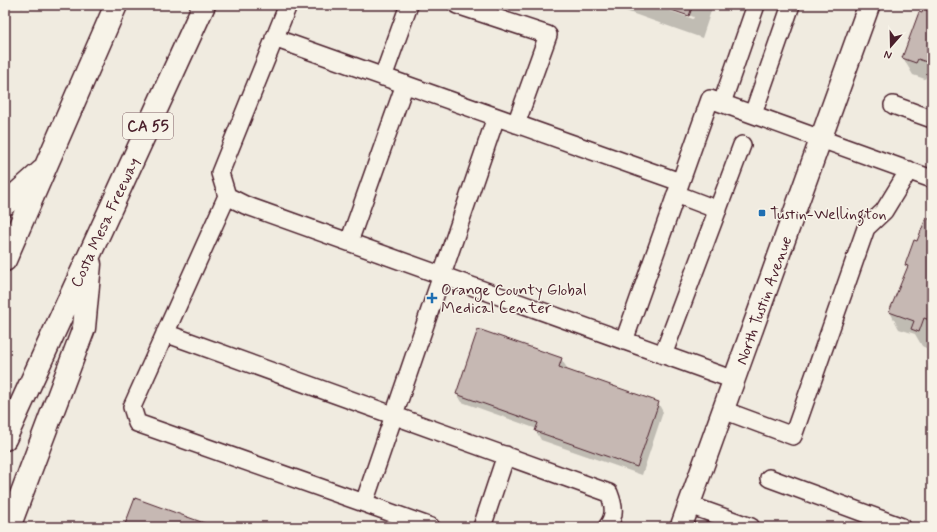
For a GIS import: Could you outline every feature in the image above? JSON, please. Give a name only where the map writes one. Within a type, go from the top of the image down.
[{"type":"highway","points":[[5,260],[116,5]]},
{"type":"highway","name":"Costa Mesa Freeway","points":[[5,439],[91,248],[204,5]]},
{"type":"highway","points":[[5,204],[47,166]]},
{"type":"highway","points":[[9,527],[84,328],[91,248]]},
{"type":"main road","name":"North Tustin Avenue","points":[[681,527],[869,5]]},
{"type":"street","points":[[288,5],[220,173],[227,196],[132,407],[137,423],[431,527]]},
{"type":"street","points":[[383,77],[409,5]]},
{"type":"street","points":[[457,5],[548,35],[516,124]]},
{"type":"street","points":[[722,103],[756,5]]},
{"type":"street","points":[[753,114],[791,5]]},
{"type":"street","points":[[274,38],[516,124],[678,188],[718,210]]},
{"type":"street","points":[[349,242],[405,84]]},
{"type":"street","points":[[624,341],[710,98],[932,178]]},
{"type":"street","points":[[893,105],[932,119]]},
{"type":"street","points":[[364,503],[496,117]]},
{"type":"street","points":[[663,355],[742,145]]},
{"type":"street","points":[[723,410],[793,436],[866,228],[884,211],[910,170]]},
{"type":"street","points":[[227,196],[245,205],[734,380]]},
{"type":"street","points":[[165,334],[395,415],[609,493],[614,505],[612,520],[607,527]]},
{"type":"street","points":[[482,527],[506,456]]},
{"type":"street","points":[[769,478],[902,527]]},
{"type":"street","points":[[689,505],[751,527]]},
{"type":"building","points":[[657,5],[693,5],[689,16]]},
{"type":"building","points":[[925,5],[932,5],[932,64],[918,59],[916,63],[902,58],[919,12],[922,13]]},
{"type":"building","points":[[926,218],[932,220],[932,321],[924,318],[919,332],[911,329],[914,321],[889,312],[908,266],[905,265],[914,240],[917,241]]},
{"type":"building","points":[[478,329],[562,358],[559,367],[659,402],[637,467],[535,431],[538,423],[456,394]]},
{"type":"building","points":[[135,498],[215,527],[124,527]]},
{"type":"place","name":"Tustin-Wellington","points":[[762,213]]},
{"type":"place","name":"Orange County Global Medical Center","points":[[432,298]]}]
